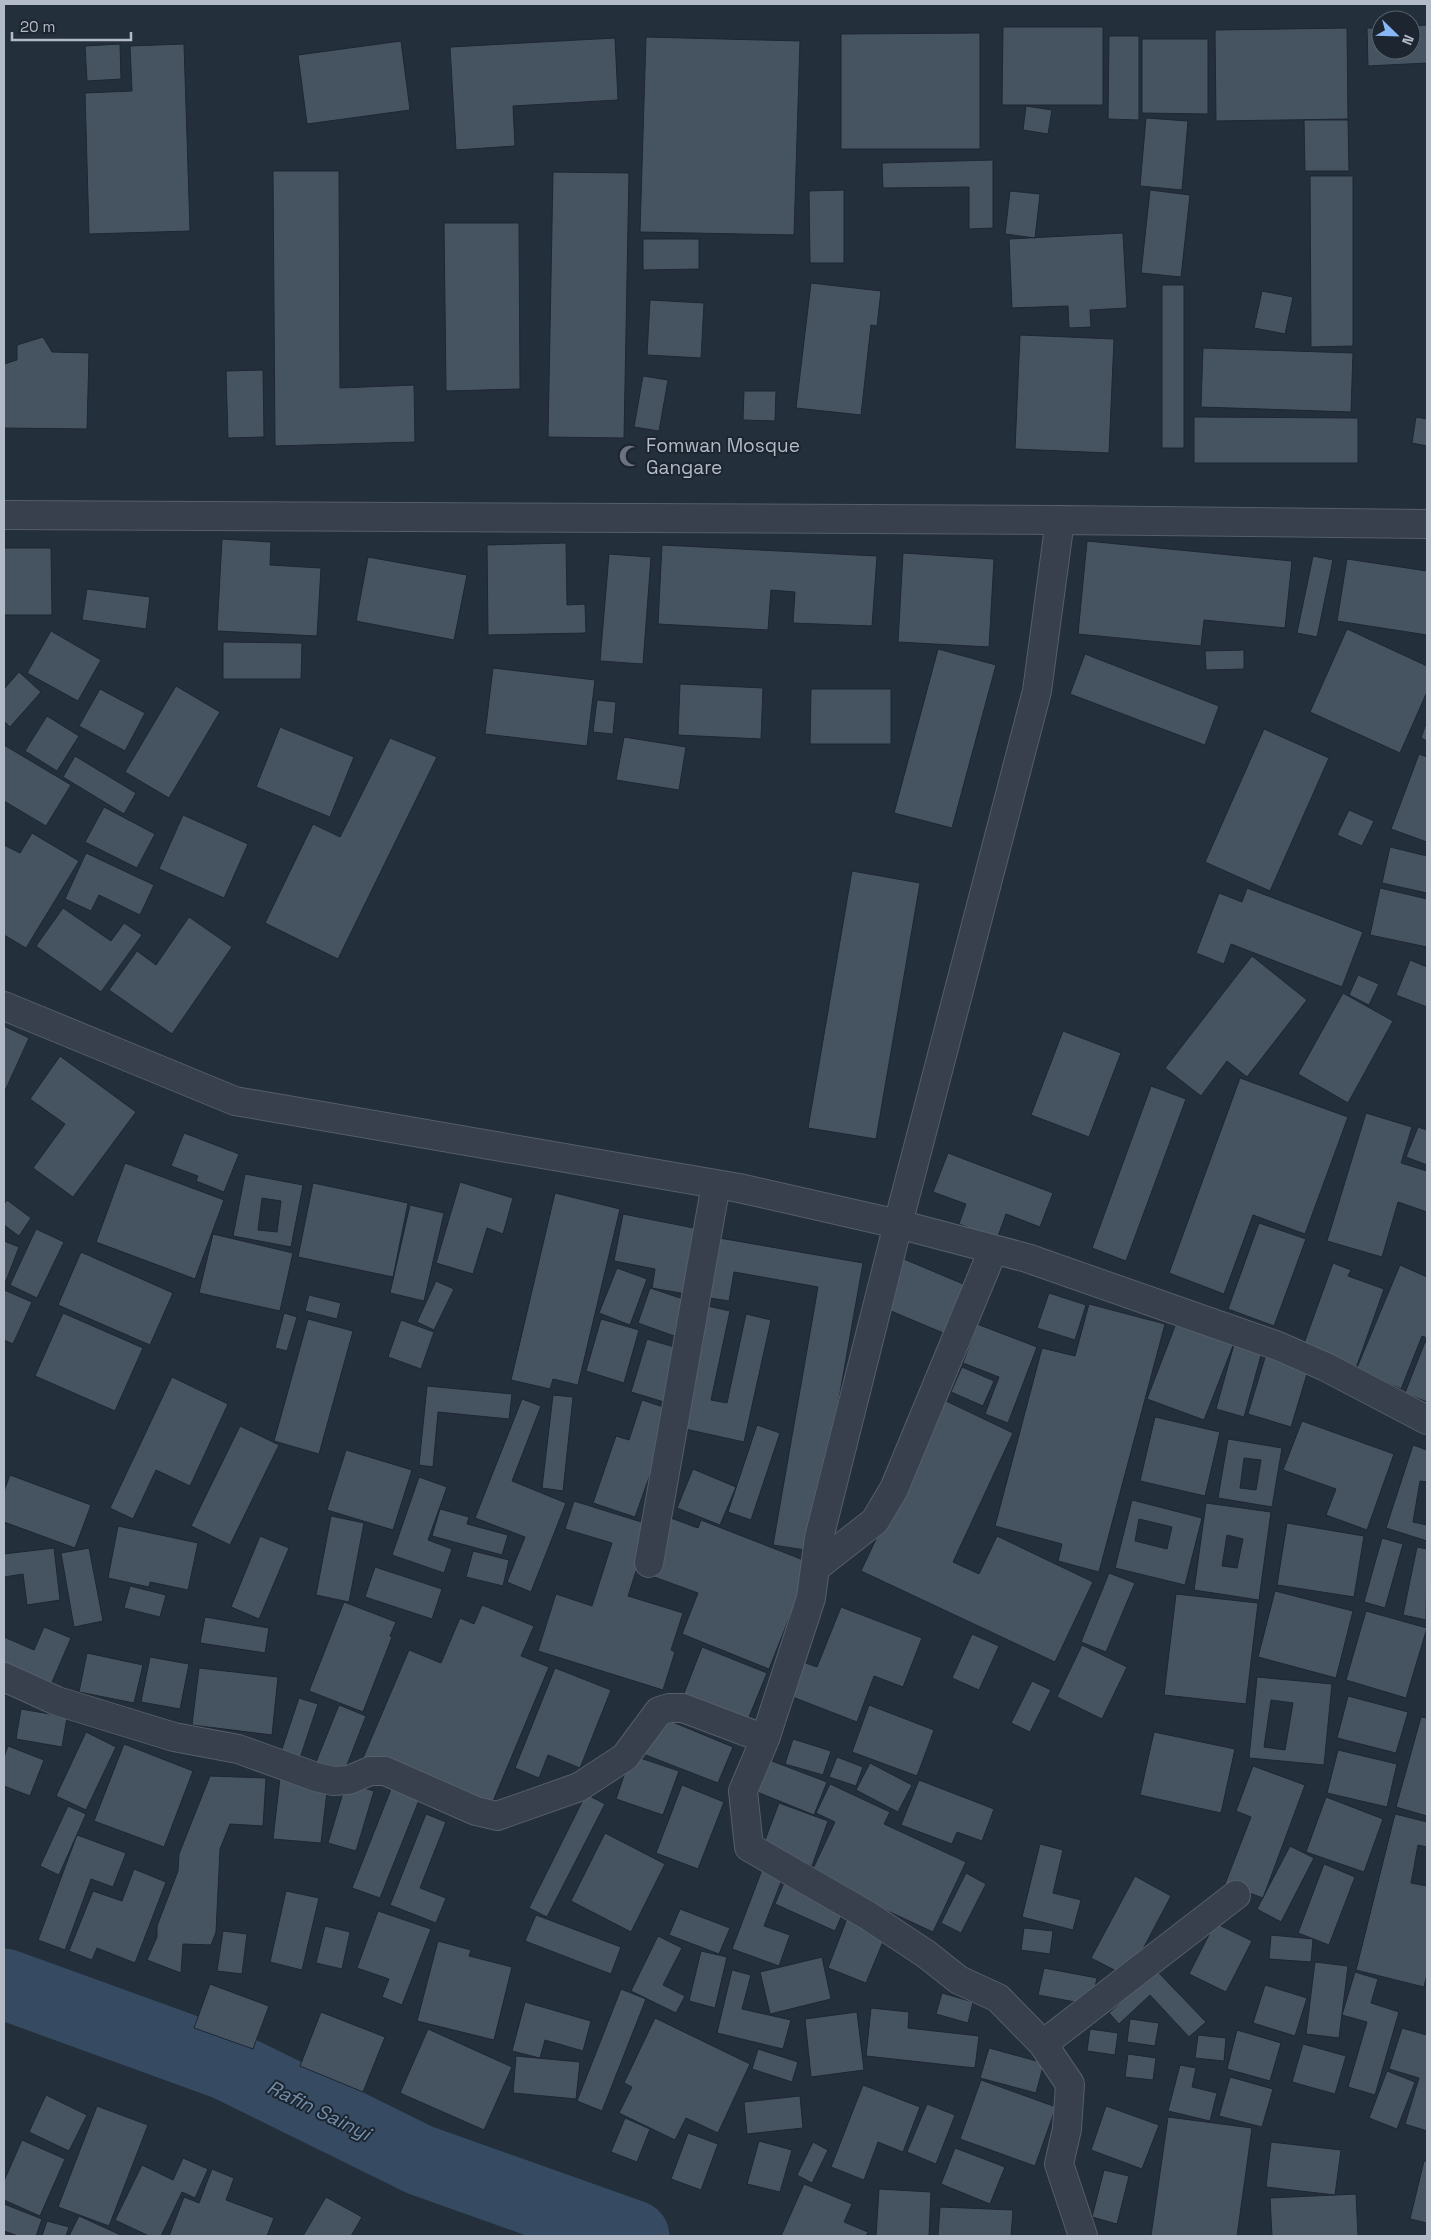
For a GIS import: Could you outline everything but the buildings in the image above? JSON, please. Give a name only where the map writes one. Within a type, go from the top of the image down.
[{"type":"street","points":[[4,515],[1060,520],[1427,524]]},
{"type":"street","points":[[1060,520],[1037,692],[898,1224],[819,1538],[811,1598],[765,1739],[743,1791],[749,1847],[867,1915],[926,1954],[959,1980],[998,1998],[1043,2044],[1070,2084],[1067,2129],[1059,2164],[1083,2236]]},
{"type":"street","points":[[4,1006],[235,1101],[716,1184],[898,1224],[1027,1258],[1278,1346],[1326,1367],[1427,1420]]},
{"type":"street","points":[[649,1563],[716,1184]]},
{"type":"street","points":[[815,1568],[875,1521],[894,1489],[993,1250]]},
{"type":"street","points":[[4,1677],[57,1701],[174,1737],[238,1749],[316,1777],[333,1781],[349,1780],[370,1771],[385,1771],[476,1812],[497,1816],[579,1787],[625,1757],[659,1711],[669,1708],[683,1708],[765,1739]]},
{"type":"street","points":[[1043,2044],[1236,1895]]},
{"type":"waterway","name":"Rafin Sainyi","points":[[4,1984],[225,2064],[420,2160],[634,2236]]},
{"type":"place","name":"Fomwan Mosque Gangare","points":[[630,456]]}]
